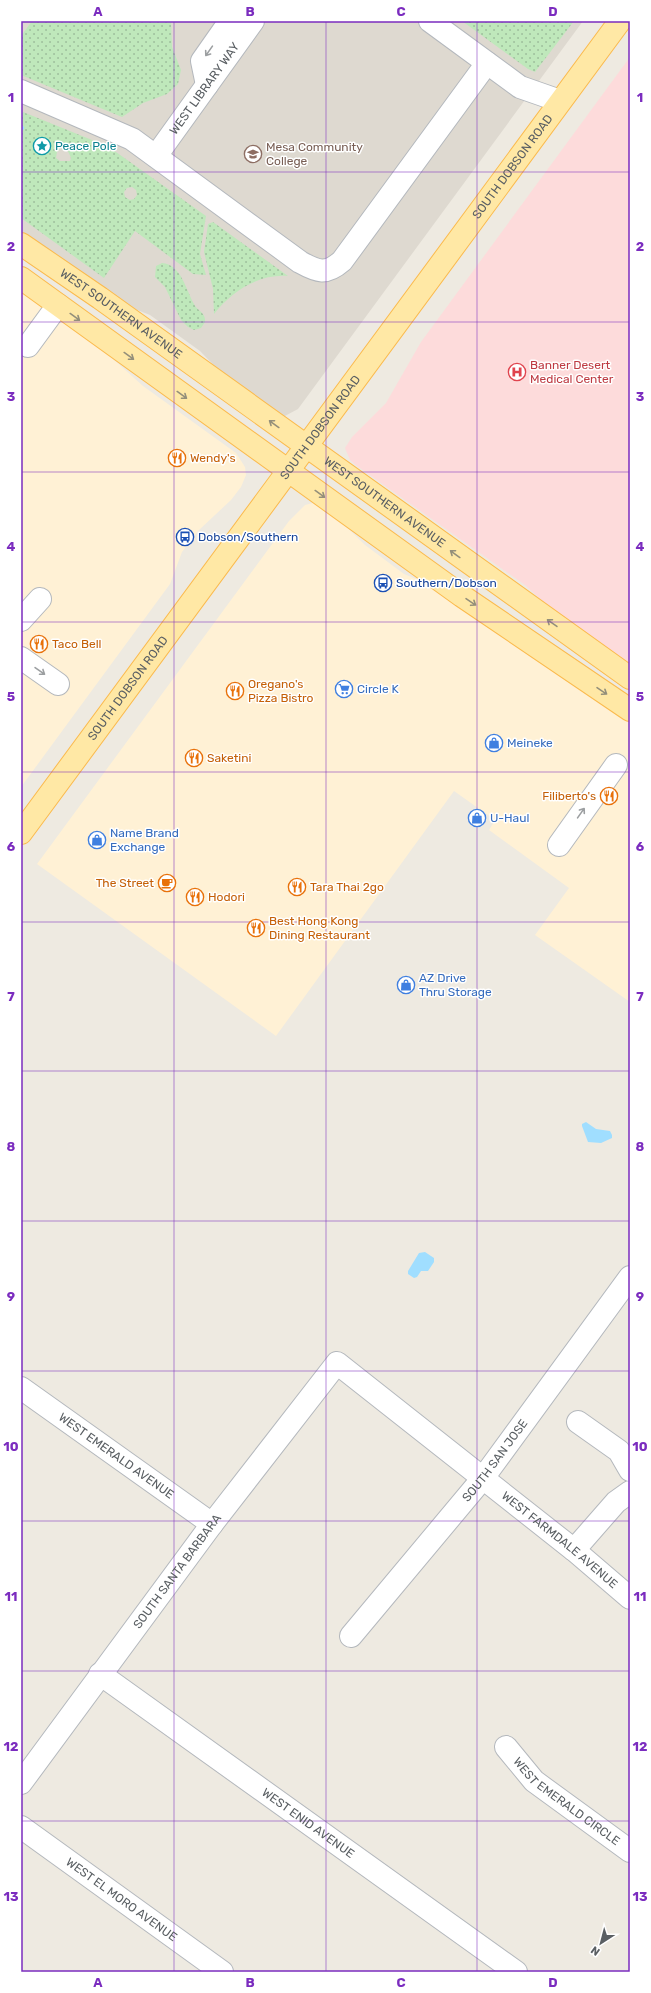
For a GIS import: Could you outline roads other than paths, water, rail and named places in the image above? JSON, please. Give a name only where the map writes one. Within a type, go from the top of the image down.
[{"type":"main road","name":"SOUTH DOBSON ROAD","points":[[21,833],[620,21]]},
{"type":"main road","name":"WEST SOUTHERN AVENUE","points":[[21,244],[630,678]]},
{"type":"main road","points":[[21,256],[62,272]]},
{"type":"main road","points":[[21,278],[462,596],[630,710]]},
{"type":"main road","points":[[529,641],[538,637],[547,638],[611,680],[630,683]]},
{"type":"street","points":[[207,85],[202,61],[230,21]]},
{"type":"street","name":"WEST LIBRARY WAY","points":[[156,156],[253,21]]},
{"type":"street","points":[[430,21],[520,87],[560,101]]},
{"type":"street","points":[[21,92],[132,139],[300,262],[312,269],[325,272],[335,268],[342,261],[487,63]]},
{"type":"street","points":[[28,346],[58,305]]},
{"type":"street","points":[[21,620],[40,599]]},
{"type":"street","points":[[21,658],[58,684]]},
{"type":"street","points":[[559,845],[616,765]]},
{"type":"street","name":"SOUTH SAN JOSE","points":[[350,1636],[483,1478],[630,1277]]},
{"type":"street","name":"WEST FARMDALE AVENUE","points":[[337,1363],[574,1550],[630,1598]]},
{"type":"street","name":"SOUTH SANTA BARBARA","points":[[21,1783],[212,1524],[337,1363]]},
{"type":"street","name":"WEST EMERALD AVENUE","points":[[21,1388],[212,1524]]},
{"type":"street","points":[[578,1422],[619,1451],[630,1470]]},
{"type":"street","points":[[574,1550],[629,1487]]},
{"type":"street","name":"WEST ENID AVENUE","points":[[100,1674],[516,1972]]},
{"type":"street","name":"WEST EMERALD CIRCLE","points":[[506,1747],[534,1781],[630,1851]]},
{"type":"street","name":"WEST EL MORO AVENUE","points":[[21,1827],[222,1972]]},
{"type":"water","points":[[586,1122],[596,1129],[610,1131],[612,1138],[601,1143],[588,1142],[582,1126],[582,1124]]},
{"type":"water","points":[[425,1252],[434,1258],[434,1262],[428,1271],[421,1271],[417,1277],[414,1278],[408,1274],[408,1271],[419,1253]]},
{"type":"place","name":"Peace Pole","points":[[42,146]]},
{"type":"place","name":"Mesa Community College","points":[[253,154]]},
{"type":"place","name":"Banner Desert Medical Center","points":[[517,372]]},
{"type":"place","name":"Wendy's","points":[[177,458]]},
{"type":"place","name":"Dobson/Southern","points":[[185,537]]},
{"type":"place","name":"Southern/Dobson","points":[[383,583]]},
{"type":"place","name":"Taco Bell","points":[[39,644]]},
{"type":"place","name":"Circle K","points":[[344,689]]},
{"type":"place","name":"Oregano's Pizza Bistro","points":[[235,691]]},
{"type":"place","name":"Meineke","points":[[494,743]]},
{"type":"place","name":"Saketini","points":[[194,758]]},
{"type":"place","name":"Filiberto's","points":[[609,796]]},
{"type":"place","name":"U-Haul","points":[[477,818]]},
{"type":"place","name":"Name Brand Exchange","points":[[97,840]]},
{"type":"place","name":"The Street","points":[[167,883]]},
{"type":"place","name":"Tara Thai 2go","points":[[297,887]]},
{"type":"place","name":"Hodori","points":[[195,897]]},
{"type":"place","name":"Best Hong Kong Dining Restaurant","points":[[256,928]]},
{"type":"place","name":"AZ Drive Thru Storage","points":[[406,985]]}]
